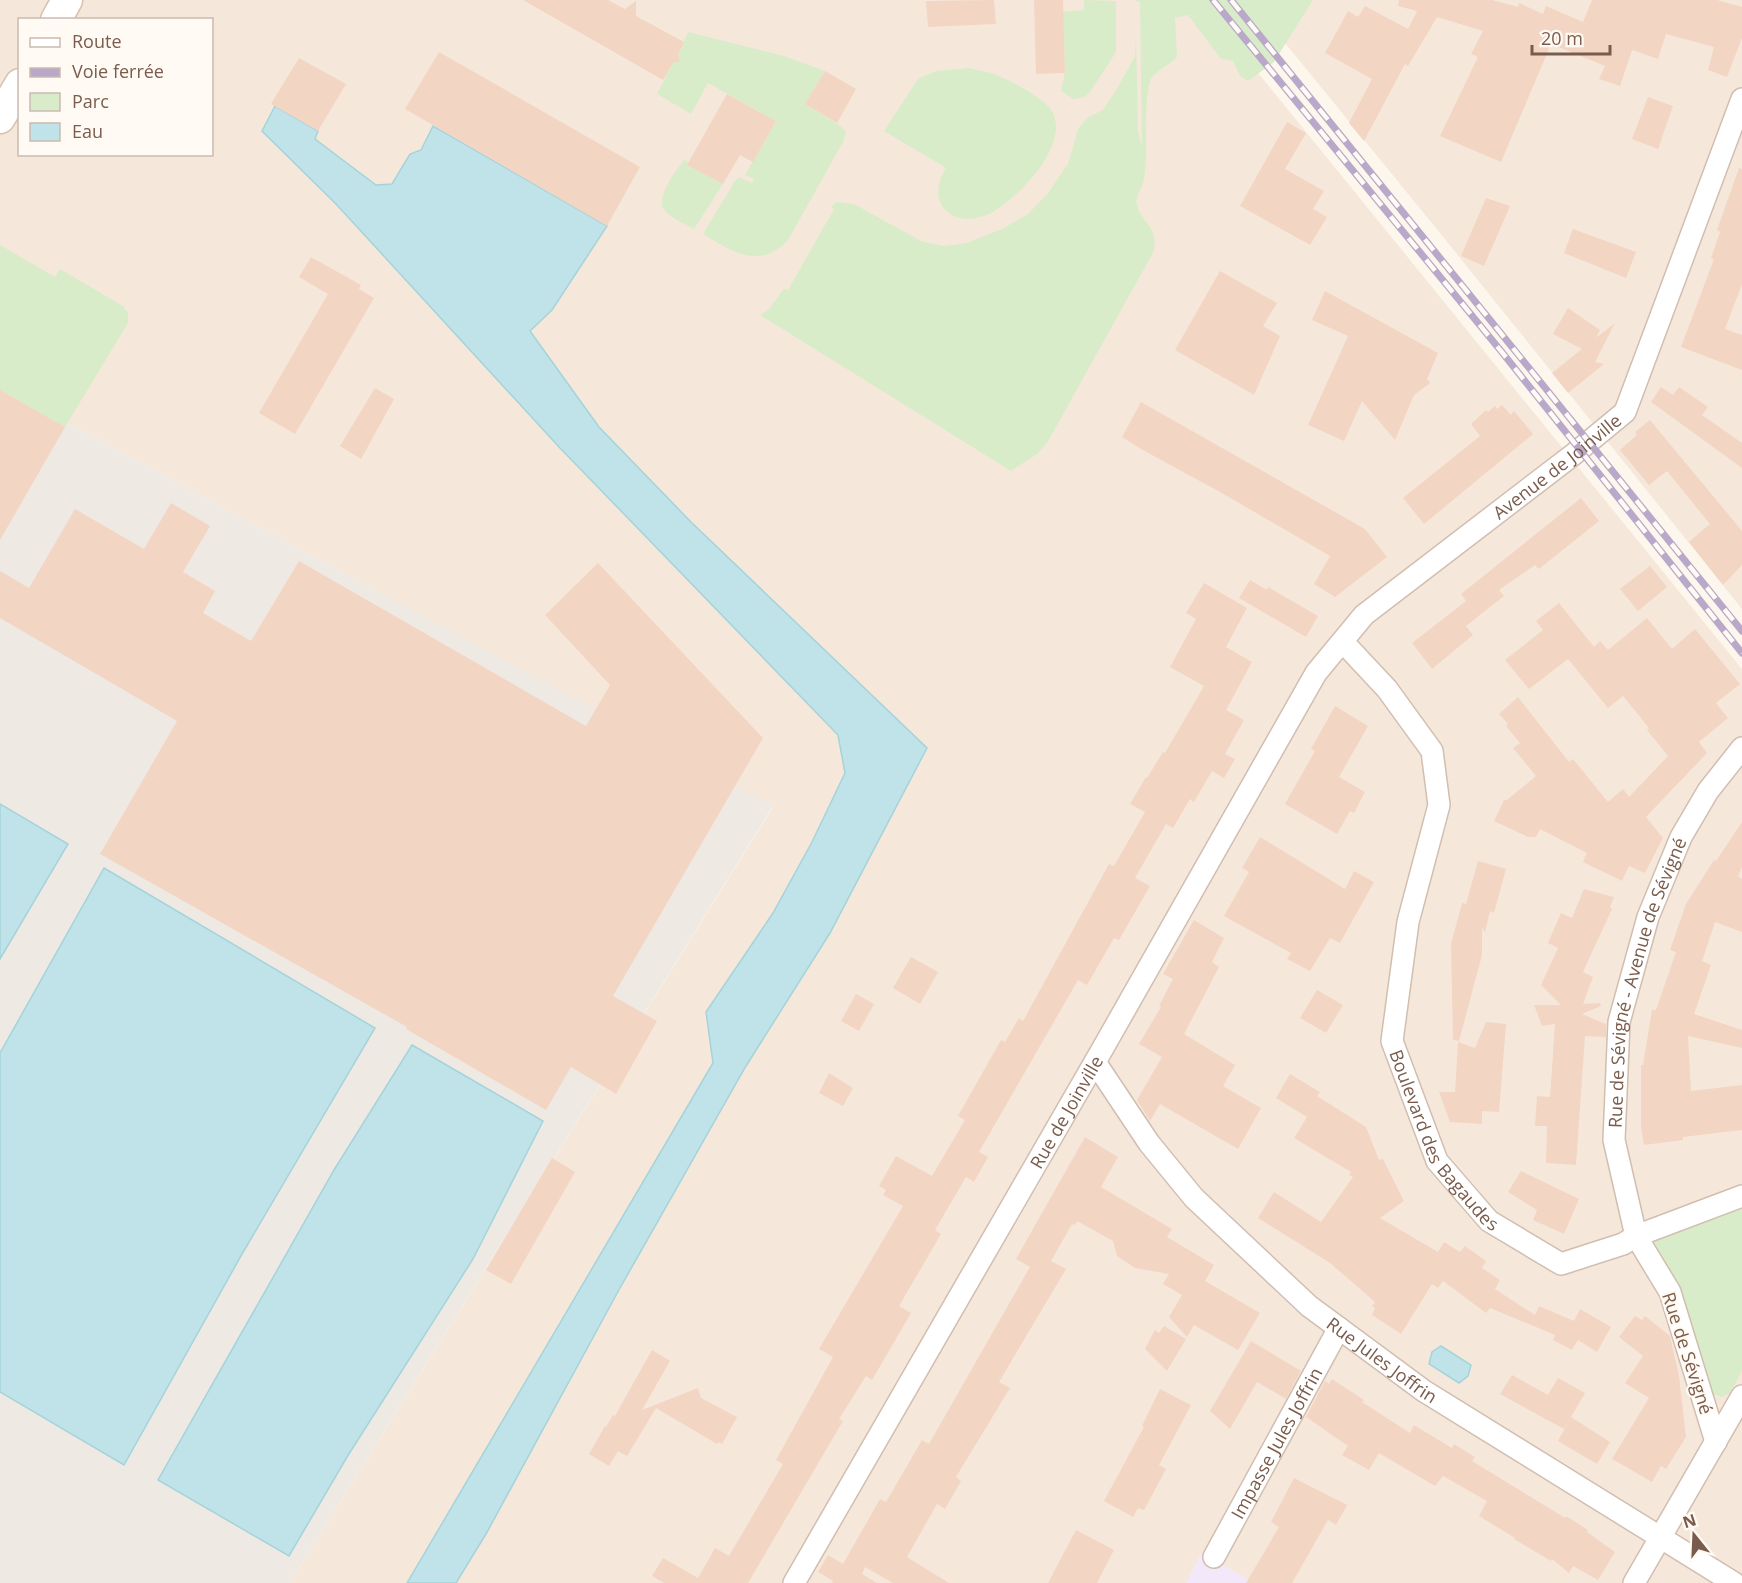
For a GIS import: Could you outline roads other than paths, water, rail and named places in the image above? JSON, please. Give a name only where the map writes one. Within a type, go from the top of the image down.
[{"type":"main road","points":[[57,18],[67,0]]},
{"type":"main road","points":[[0,118],[18,87]]},
{"type":"street","name":"Avenue de Joinville","points":[[1343,642],[1364,615],[1574,454],[1625,412],[1742,99]]},
{"type":"street","name":"Rue de Joinville","points":[[794,1583],[1095,1062],[1316,673],[1343,642]]},
{"type":"street","name":"Boulevard des Bagaudes","points":[[1343,642],[1387,689],[1432,751],[1439,805],[1408,922],[1392,1041],[1437,1161],[1489,1221],[1561,1264],[1623,1245],[1636,1236],[1742,1196]]},
{"type":"street","name":"Rue de Sévigné - Avenue de Sévigné","points":[[1636,1236],[1614,1140],[1619,1022],[1648,917],[1681,837],[1708,791],[1742,748]]},
{"type":"street","name":"Rue Jules Joffrin","points":[[1095,1062],[1149,1143],[1194,1198],[1309,1306],[1424,1391],[1734,1583]]},
{"type":"street","name":"Rue de Sévigné","points":[[1636,1236],[1670,1292],[1716,1442]]},
{"type":"street","name":"Impasse Jules Joffrin","points":[[1214,1557],[1339,1328]]},
{"type":"street","points":[[1634,1583],[1742,1396]]},
{"type":"water","points":[[275,106],[318,131],[315,139],[376,185],[392,184],[410,154],[421,150],[433,126],[607,226],[552,310],[530,331],[599,427],[691,522],[927,748],[830,933],[746,1066],[620,1288],[486,1534],[456,1583],[407,1583],[713,1063],[706,1012],[773,913],[812,842],[845,773],[838,735],[559,447],[336,204],[262,131]]},
{"type":"water","points":[[0,804],[68,844],[0,959]]},
{"type":"water","points":[[104,868],[375,1028],[242,1254],[124,1465],[0,1392],[0,1053]]},
{"type":"water","points":[[412,1045],[543,1121],[473,1259],[347,1457],[289,1556],[158,1480],[334,1170]]},
{"type":"water","points":[[1441,1346],[1471,1365],[1468,1376],[1459,1383],[1429,1364],[1432,1352]]},
{"type":"railway","points":[[1213,0],[1501,351],[1742,653]]},
{"type":"railway","points":[[1231,0],[1742,631]]}]
